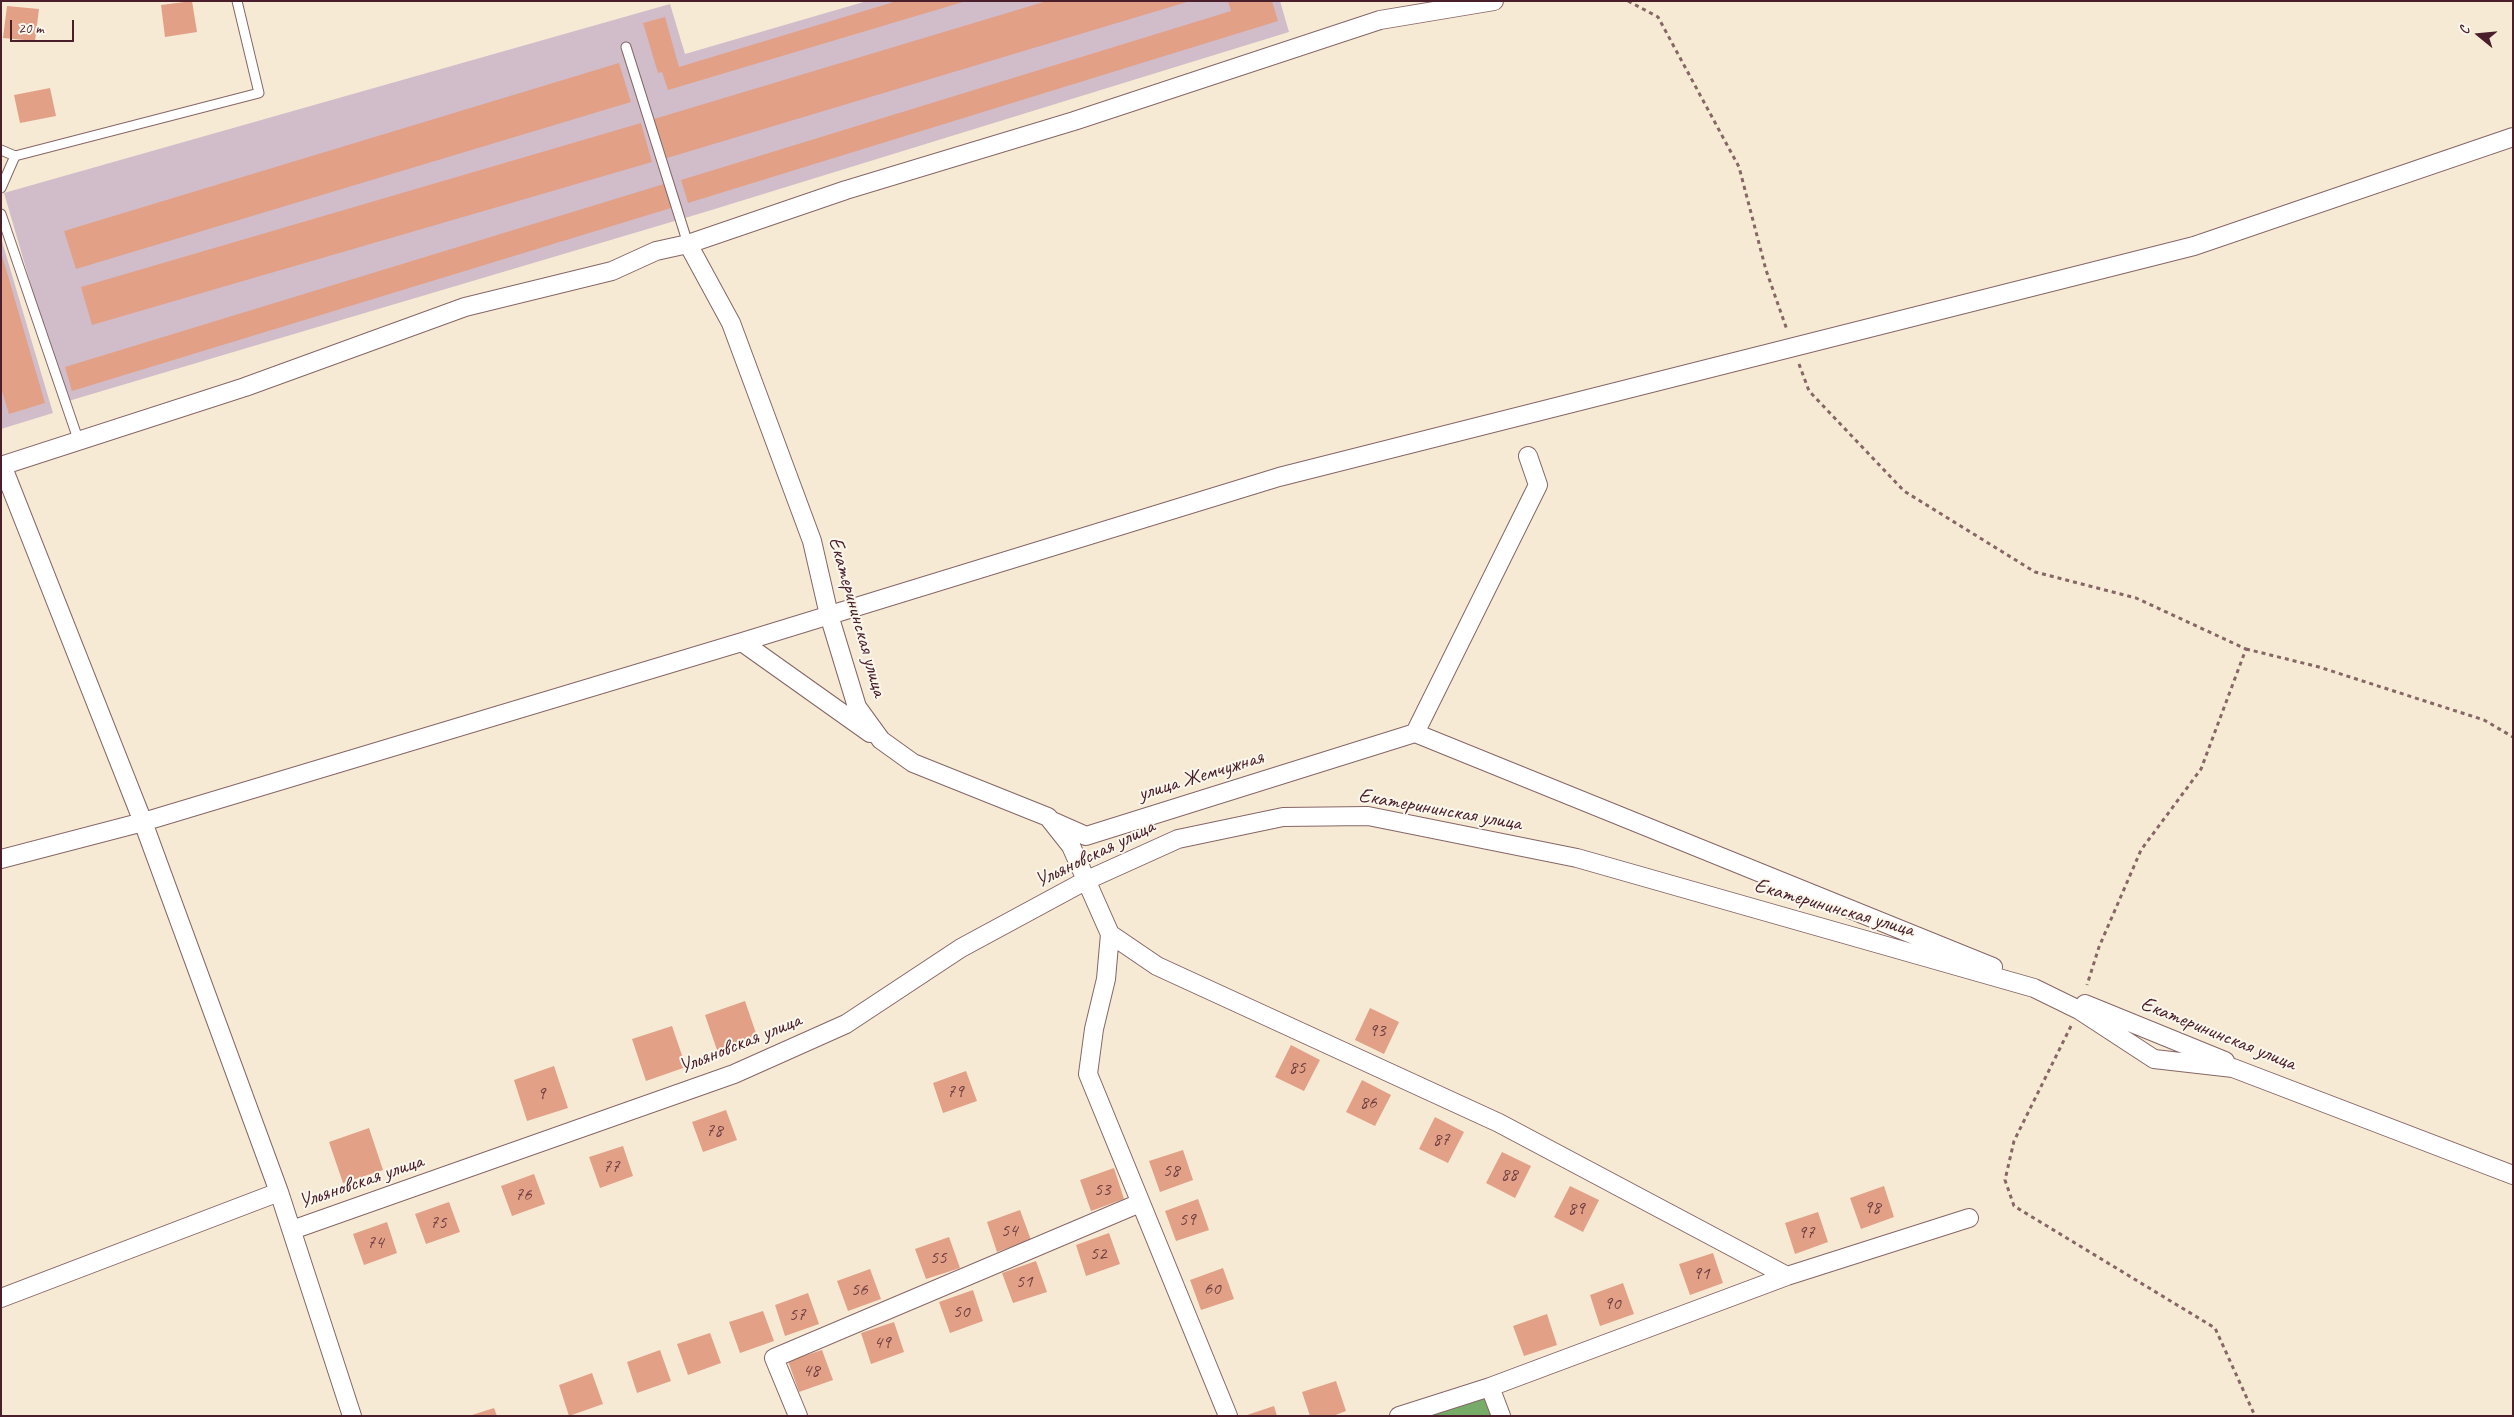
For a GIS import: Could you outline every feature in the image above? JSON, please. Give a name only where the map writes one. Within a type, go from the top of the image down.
[{"type":"street","points":[[352,1416],[279,1192],[143,822],[1,466],[78,439],[245,387],[465,307],[612,271],[656,251],[688,244],[846,190],[1074,121],[1380,20],[1494,1]]},
{"type":"street","points":[[1,859],[143,822],[1279,478],[2194,246],[2513,137]]},
{"type":"street","name":"Екатерининская улица","points":[[688,244],[731,323],[812,540],[829,615],[857,707],[881,740],[913,764],[1048,817],[1071,846],[1110,934]]},
{"type":"street","points":[[1415,733],[1538,485],[1528,456]]},
{"type":"street","name":"улица Жемчужная","points":[[742,642],[913,764],[1086,836],[1415,733]]},
{"type":"street","name":"Екатерининская улица","points":[[1415,733],[2513,1177]]},
{"type":"street","name":"Екатерининская улица","points":[[1178,839],[1283,817],[1368,816],[1577,858],[2034,988],[2079,1010],[2154,1060],[2233,1068],[2513,1177]]},
{"type":"street","name":"Ульяновская улица","points":[[292,1230],[734,1074],[846,1024],[961,948],[1085,881],[1178,839]]},
{"type":"street","points":[[1228,1416],[1088,1074],[1094,1028],[1106,979],[1110,934],[1157,966],[1498,1123],[1787,1276]]},
{"type":"street","name":"Ульяновская улица","points":[[1,1298],[279,1192]]},
{"type":"street","points":[[798,1416],[774,1358],[1140,1203]]},
{"type":"street","points":[[1399,1416],[1490,1387],[1787,1276],[1970,1218]]},
{"type":"street","points":[[1490,1387],[1501,1416]]},
{"type":"lane","points":[[1,150],[15,156],[259,92],[237,1]]},
{"type":"lane","points":[[626,47],[688,244]]},
{"type":"lane","points":[[1,188],[15,156]]},
{"type":"lane","points":[[1,214],[78,439]]},
{"type":"path","points":[[1628,1],[1658,17],[1739,167],[1766,270],[1808,391],[1904,491],[2035,572],[2136,598],[2246,649],[2319,667],[2484,720],[2513,737]]},
{"type":"path","points":[[2246,649],[2201,769],[2141,850],[2099,947],[2079,1010],[2014,1141],[2005,1180],[2014,1206],[2151,1287],[2215,1328],[2255,1416]]},
{"type":"shaded area","points":[[867,1],[1280,1],[1289,32],[705,212],[65,402],[4,193],[670,4],[685,54]]},
{"type":"shaded area","points":[[1,238],[53,413],[1,429]]},
{"type":"green space","points":[[1484,1396],[1493,1416],[1408,1416]]},
{"type":"building","points":[[192,1],[197,32],[165,37],[161,5]]},
{"type":"building","points":[[897,1],[963,2],[668,90],[662,72],[658,73],[643,23],[665,17],[679,67]]},
{"type":"building","points":[[1047,1],[1187,2],[667,158],[654,119]]},
{"type":"building","points":[[1228,1],[1272,1],[1278,21],[688,203],[681,180],[1231,11]]},
{"type":"building","points":[[7,6],[39,9],[35,41],[3,38]]},
{"type":"building","points":[[619,63],[631,102],[76,269],[64,231]]},
{"type":"building","points":[[50,88],[56,116],[20,123],[14,95]]},
{"type":"building","points":[[641,123],[652,162],[92,325],[81,287]]},
{"type":"building","points":[[664,184],[671,208],[72,391],[65,367]]},
{"type":"building","points":[[1,252],[45,403],[9,414],[1,388]]},
{"type":"building","points":[[745,1001],[759,1042],[719,1056],[705,1015]]},
{"type":"building","points":[[1370,1008],[1399,1022],[1384,1054],[1355,1040]]},
{"type":"building","points":[[672,1026],[686,1067],[646,1081],[632,1039]]},
{"type":"building","points":[[1291,1045],[1320,1060],[1304,1091],[1275,1077]]},
{"type":"building","points":[[554,1066],[568,1108],[527,1121],[514,1080]]},
{"type":"building","points":[[966,1071],[977,1101],[943,1113],[933,1083]]},
{"type":"building","points":[[1362,1080],[1391,1095],[1375,1126],[1346,1112]]},
{"type":"building","points":[[726,1110],[737,1140],[703,1152],[692,1122]]},
{"type":"building","points":[[1435,1117],[1464,1132],[1448,1163],[1419,1149]]},
{"type":"building","points":[[369,1128],[383,1170],[343,1183],[329,1142]]},
{"type":"building","points":[[623,1146],[633,1176],[600,1188],[589,1157]]},
{"type":"building","points":[[1183,1150],[1193,1180],[1160,1192],[1149,1161]]},
{"type":"building","points":[[1502,1152],[1531,1166],[1515,1198],[1486,1183]]},
{"type":"building","points":[[1114,1168],[1124,1199],[1091,1211],[1080,1180]]},
{"type":"building","points":[[534,1174],[545,1204],[512,1216],[501,1186]]},
{"type":"building","points":[[1570,1186],[1599,1200],[1583,1232],[1554,1217]]},
{"type":"building","points":[[1884,1186],[1894,1217],[1861,1229],[1850,1198]]},
{"type":"building","points":[[1198,1199],[1209,1230],[1176,1241],[1165,1211]]},
{"type":"building","points":[[449,1202],[460,1232],[426,1244],[415,1214]]},
{"type":"building","points":[[1020,1210],[1031,1240],[997,1252],[987,1222]]},
{"type":"building","points":[[1818,1212],[1828,1242],[1795,1254],[1785,1223]]},
{"type":"building","points":[[387,1222],[397,1253],[364,1265],[353,1234]]},
{"type":"building","points":[[1109,1233],[1120,1264],[1086,1276],[1076,1245]]},
{"type":"building","points":[[949,1237],[960,1268],[926,1279],[915,1249]]},
{"type":"building","points":[[1713,1253],[1723,1283],[1690,1295],[1679,1264]]},
{"type":"building","points":[[1036,1261],[1047,1292],[1013,1303],[1002,1273]]},
{"type":"building","points":[[1223,1268],[1234,1299],[1201,1310],[1190,1280]]},
{"type":"building","points":[[870,1269],[881,1299],[848,1311],[837,1281]]},
{"type":"building","points":[[1623,1283],[1634,1314],[1600,1326],[1590,1295]]},
{"type":"building","points":[[973,1290],[983,1321],[950,1333],[939,1302]]},
{"type":"building","points":[[808,1293],[819,1324],[785,1336],[775,1305]]},
{"type":"building","points":[[763,1311],[774,1341],[740,1353],[729,1322]]},
{"type":"building","points":[[1547,1314],[1557,1345],[1524,1356],[1513,1326]]},
{"type":"building","points":[[894,1322],[904,1352],[871,1364],[861,1333]]},
{"type":"building","points":[[710,1333],[721,1363],[688,1375],[677,1344]]},
{"type":"building","points":[[660,1350],[671,1381],[637,1393],[627,1362]]},
{"type":"building","points":[[822,1350],[833,1380],[799,1392],[788,1361]]},
{"type":"building","points":[[592,1373],[603,1404],[569,1416],[559,1385]]},
{"type":"building","points":[[1336,1381],[1346,1411],[1333,1416],[1310,1416],[1302,1392]]},
{"type":"building","points":[[1274,1406],[1277,1416],[1247,1416],[1247,1415]]},
{"type":"building","points":[[494,1408],[497,1416],[472,1416],[472,1415]]}]
